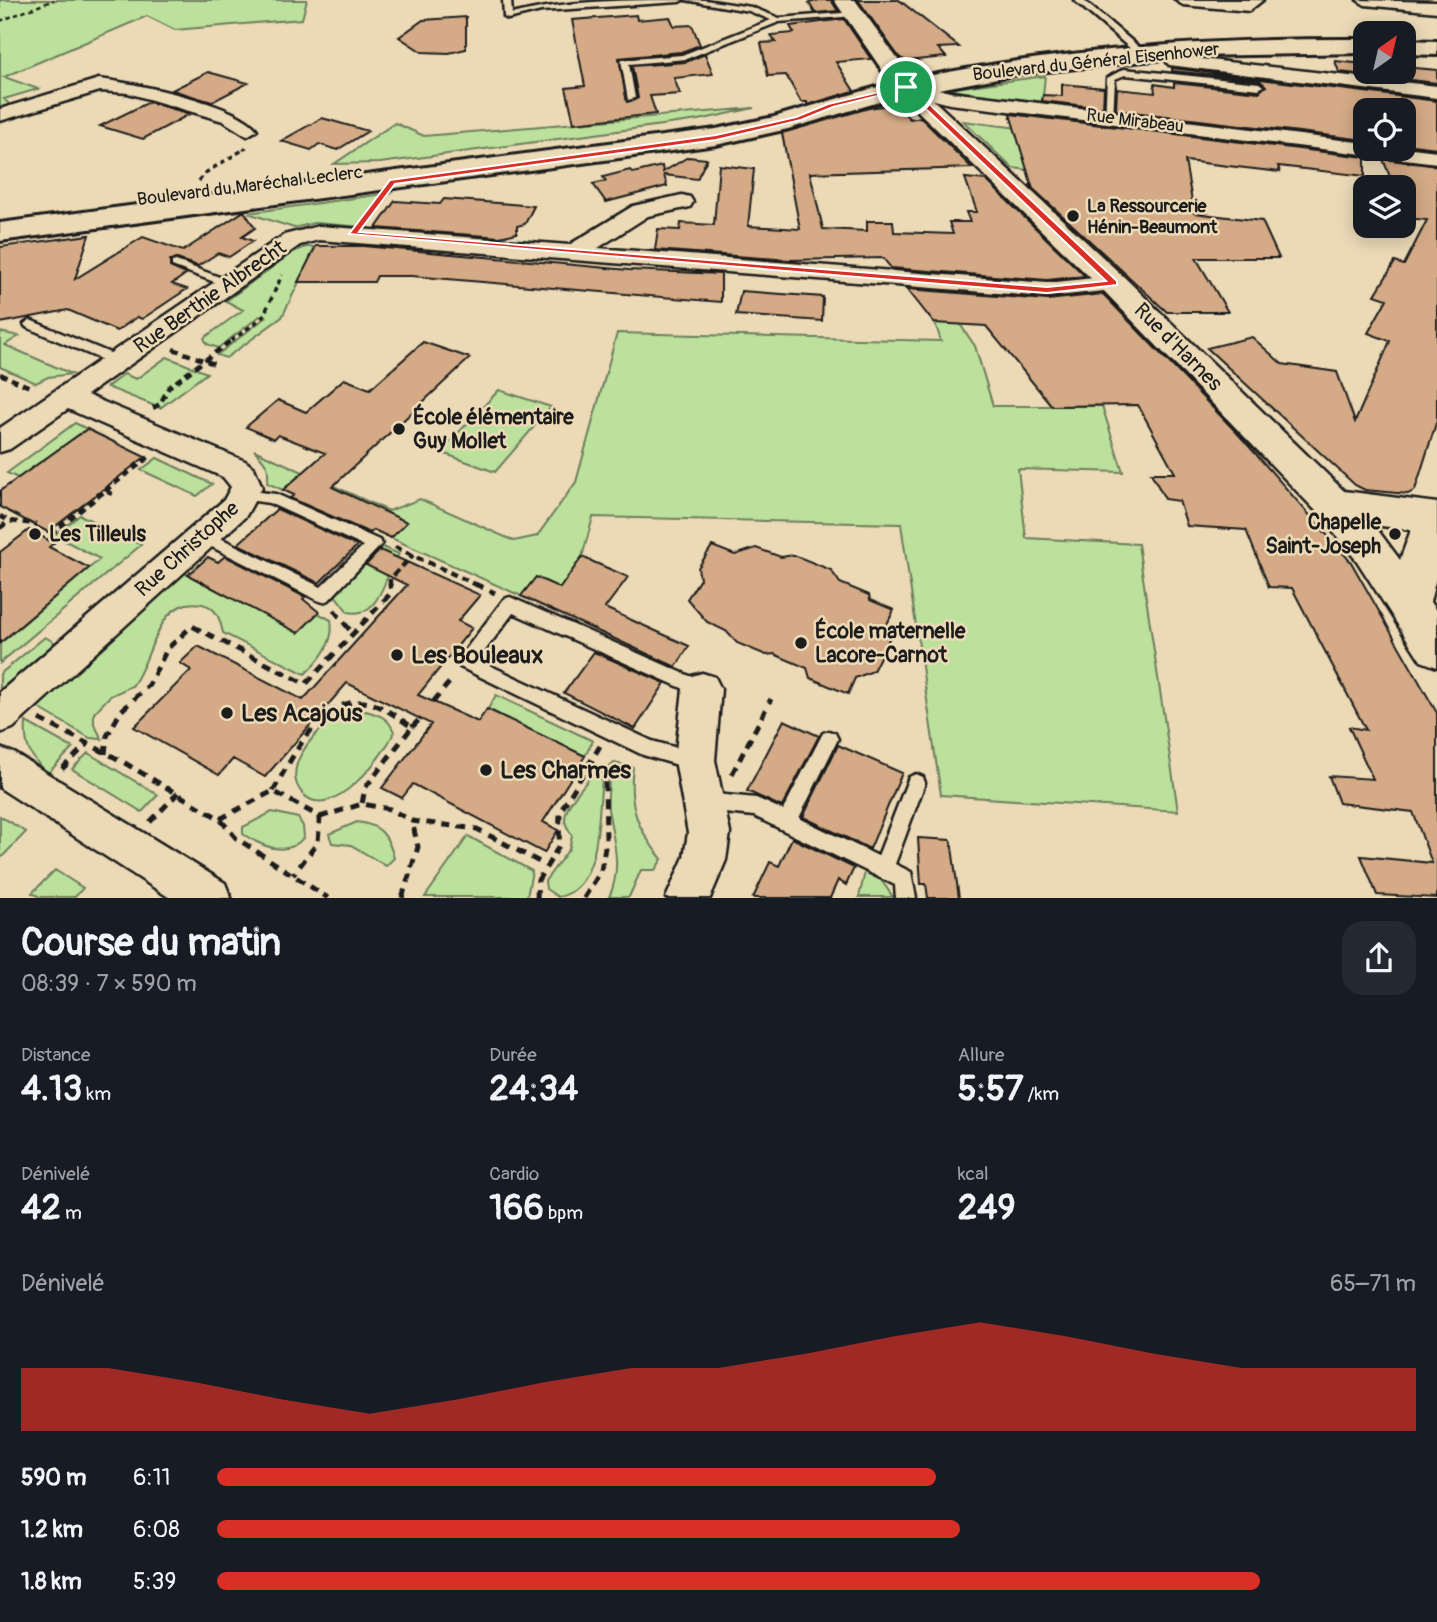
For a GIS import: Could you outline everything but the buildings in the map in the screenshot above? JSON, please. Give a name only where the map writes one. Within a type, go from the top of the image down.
[{"type":"main road","name":"Rue d'Harnes","points":[[850,7],[906,87]]},
{"type":"main road","name":"Boulevard du Général Eisenhower","points":[[830,106],[906,87],[1030,66],[1142,54],[1256,47],[1353,46]]},
{"type":"main road","points":[[1416,47],[1437,48]]},
{"type":"main road","name":"Boulevard du Maréchal Leclerc","points":[[0,218],[707,128],[786,109],[830,106]]},
{"type":"main road","name":"Boulevard du Maréchal Leclerc","points":[[0,232],[716,137],[799,118],[830,106]]},
{"type":"street","points":[[1183,0],[1239,7],[1254,4],[1255,0]]},
{"type":"street","points":[[1365,0],[1437,7]]},
{"type":"street","points":[[1175,61],[1437,92]]},
{"type":"street","points":[[0,115],[99,85],[114,86],[230,117],[247,130]]},
{"type":"street","name":"Rue Mirabeau","points":[[906,87],[950,98],[1353,147]]},
{"type":"street","name":"Rue d'Harnes","points":[[906,87],[1114,283],[1331,502],[1408,603],[1437,648]]},
{"type":"street","name":"Rue Mirabeau","points":[[1416,155],[1437,157]]},
{"type":"street","points":[[572,254],[641,211],[682,202]]},
{"type":"street","name":"Rue Berthie Albrecht","points":[[0,442],[283,246],[304,236],[333,233],[1047,290],[1114,283]]},
{"type":"street","name":"Rue Christophe","points":[[5,712],[203,536],[245,495],[247,487],[243,476],[234,469],[65,397]]},
{"type":"street","points":[[1331,502],[1352,508],[1437,519]]},
{"type":"street","points":[[1408,603],[1426,540],[1437,526]]},
{"type":"street","points":[[687,898],[705,860],[709,833],[695,760],[702,689]]},
{"type":"street","points":[[0,766],[210,898]]},
{"type":"lane","points":[[507,0],[508,17],[541,9],[679,0]]},
{"type":"lane","points":[[688,0],[751,9],[778,20]]},
{"type":"lane","points":[[1078,0],[1142,54]]},
{"type":"lane","points":[[631,98],[624,62],[683,57],[778,20],[850,7]]},
{"type":"lane","points":[[1108,118],[1111,78],[1124,72],[1259,86]]},
{"type":"lane","points":[[176,264],[229,284]]},
{"type":"lane","points":[[30,324],[117,361]]},
{"type":"lane","points":[[203,536],[323,595],[374,544],[271,498],[245,495]]},
{"type":"lane","points":[[695,760],[649,749],[466,662],[510,604],[702,689]]},
{"type":"lane","points":[[787,822],[828,740]]},
{"type":"lane","points":[[883,868],[916,783]]},
{"type":"lane","points":[[704,802],[756,807],[904,879],[906,898]]},
{"type":"path","points":[[0,22],[54,0]]},
{"type":"path","points":[[199,181],[205,173],[248,148],[247,130]]},
{"type":"path","points":[[131,425],[160,404],[169,387],[262,317],[290,257],[283,246]]},
{"type":"path","points":[[204,360],[217,365]]},
{"type":"path","points":[[0,374],[32,388]]},
{"type":"path","points":[[50,531],[53,532],[169,441]]},
{"type":"path","points":[[105,491],[112,495]]},
{"type":"path","points":[[0,516],[9,521],[37,524]]},
{"type":"path","points":[[0,527],[9,521]]},
{"type":"path","points":[[374,544],[388,544],[488,588],[510,604]]},
{"type":"path","points":[[105,754],[107,736],[121,711],[149,685],[167,649],[192,626],[306,684],[391,593],[390,579],[413,555]]},
{"type":"path","points":[[323,595],[354,634]]},
{"type":"path","points":[[433,702],[466,662]]},
{"type":"path","points":[[704,802],[732,774],[771,699]]},
{"type":"path","points":[[220,818],[273,791],[309,734],[331,713],[347,703],[363,702],[412,727]]},
{"type":"path","points":[[5,712],[39,719],[220,818],[236,838],[326,897]]},
{"type":"path","points":[[362,804],[365,788],[420,719]]},
{"type":"path","points":[[537,898],[538,880],[559,846],[560,812],[610,731]]},
{"type":"path","points":[[584,898],[598,884],[605,864],[607,840],[603,807],[605,778],[591,761]]},
{"type":"path","points":[[273,791],[320,817],[362,804],[390,809],[412,821],[477,829],[547,866]]},
{"type":"path","points":[[293,875],[318,842],[320,817]]},
{"type":"path","points":[[402,898],[418,847],[412,821]]},
{"type":"green space","points":[[0,0],[307,0],[302,19],[175,30],[147,16],[4,77],[38,89],[4,99],[11,106],[0,109]]},
{"type":"green space","points":[[1045,76],[1042,105],[952,90],[955,88]]},
{"type":"green space","points":[[754,108],[699,120],[380,163],[334,164],[395,123],[424,136]]},
{"type":"green space","points":[[963,121],[1064,134],[1064,174],[1012,168]]},
{"type":"green space","points":[[776,129],[777,132],[725,143],[0,243],[0,239]]},
{"type":"green space","points":[[390,193],[364,227],[314,223],[294,228],[248,213]]},
{"type":"green space","points":[[306,247],[316,247],[282,317],[226,358],[217,355],[266,317],[260,316],[218,348],[207,344],[204,338],[243,310],[226,301],[293,252]]},
{"type":"green space","points":[[955,317],[975,346],[993,406],[1102,406],[1123,472],[1018,469],[1026,538],[1138,544],[1178,811],[941,795],[901,524],[593,517],[582,557],[560,588],[536,577],[521,596],[391,538],[407,522],[300,475],[283,490],[267,483],[266,465],[254,450],[389,511],[420,499],[514,541],[537,536],[576,482],[617,333],[941,341],[935,323]]},
{"type":"green space","points":[[0,332],[19,336],[5,345],[72,374],[48,377],[36,383],[0,367]]},
{"type":"green space","points":[[167,357],[207,373],[160,408],[107,387],[124,374],[136,379]]},
{"type":"green space","points":[[499,390],[551,407],[495,472],[440,452]]},
{"type":"green space","points":[[75,423],[87,429],[18,478],[7,473]]},
{"type":"green space","points":[[157,458],[212,484],[197,496],[141,470]]},
{"type":"green space","points":[[80,515],[141,545],[0,663],[0,640],[3,641],[100,559],[54,535]]},
{"type":"green space","points":[[382,547],[399,554],[381,593],[368,609],[348,612],[335,595]]},
{"type":"green space","points":[[179,570],[268,617],[318,613],[331,620],[331,636],[325,650],[305,674],[223,633],[219,618],[211,608],[202,604],[187,604],[165,619],[132,686],[110,696],[94,713],[94,724],[102,739],[90,738],[37,707],[50,686]]},
{"type":"green space","points":[[45,637],[61,646],[12,684],[0,689],[0,674]]},
{"type":"green space","points":[[496,695],[593,741],[585,756],[488,709]]},
{"type":"green space","points":[[366,711],[383,718],[394,732],[380,756],[356,783],[342,794],[328,800],[315,801],[303,794],[295,775],[307,744],[334,719]]},
{"type":"green space","points":[[26,722],[73,748],[48,773],[30,751],[26,738]]},
{"type":"green space","points":[[88,753],[158,795],[142,812],[72,769]]},
{"type":"green space","points":[[614,763],[633,767],[632,794],[636,816],[646,837],[662,859],[655,870],[641,870],[629,897],[609,897],[616,864],[608,809],[609,780],[606,770]]},
{"type":"green space","points":[[594,772],[602,780],[595,848],[583,880],[573,891],[558,897],[546,889],[545,881],[569,849],[572,836],[565,821],[568,808]]},
{"type":"green space","points":[[272,812],[298,818],[303,826],[304,837],[297,844],[290,848],[274,848],[243,834],[243,827]]},
{"type":"green space","points":[[0,816],[26,832],[0,859]]},
{"type":"green space","points":[[357,822],[378,829],[386,837],[394,858],[386,866],[351,845],[332,843],[329,834]]},
{"type":"green space","points":[[468,836],[532,871],[527,897],[425,897]]},
{"type":"green space","points":[[55,870],[83,888],[75,897],[40,897],[32,893]]},
{"type":"green space","points":[[865,872],[881,880],[893,897],[859,897]]},
{"type":"place","name":"La Ressourcerie Hénin-Beaumont","points":[[1073,216]]},
{"type":"place","name":"École élémentaire Guy Mollet","points":[[399,429]]},
{"type":"place","name":"Les Tilleuls","points":[[35,534]]},
{"type":"place","name":"Chapelle Saint-Joseph","points":[[1395,534]]},
{"type":"place","name":"École maternelle Lacore-Carnot","points":[[801,643]]},
{"type":"place","name":"Les Bouleaux","points":[[397,655]]},
{"type":"place","name":"Les Acajous","points":[[227,713]]},
{"type":"place","name":"Les Charmes","points":[[486,770]]},
{"type":"route","points":[[906,87],[1114,283],[1047,290],[572,254],[353,234],[393,182],[716,137],[799,118],[830,106],[906,87]]}]
